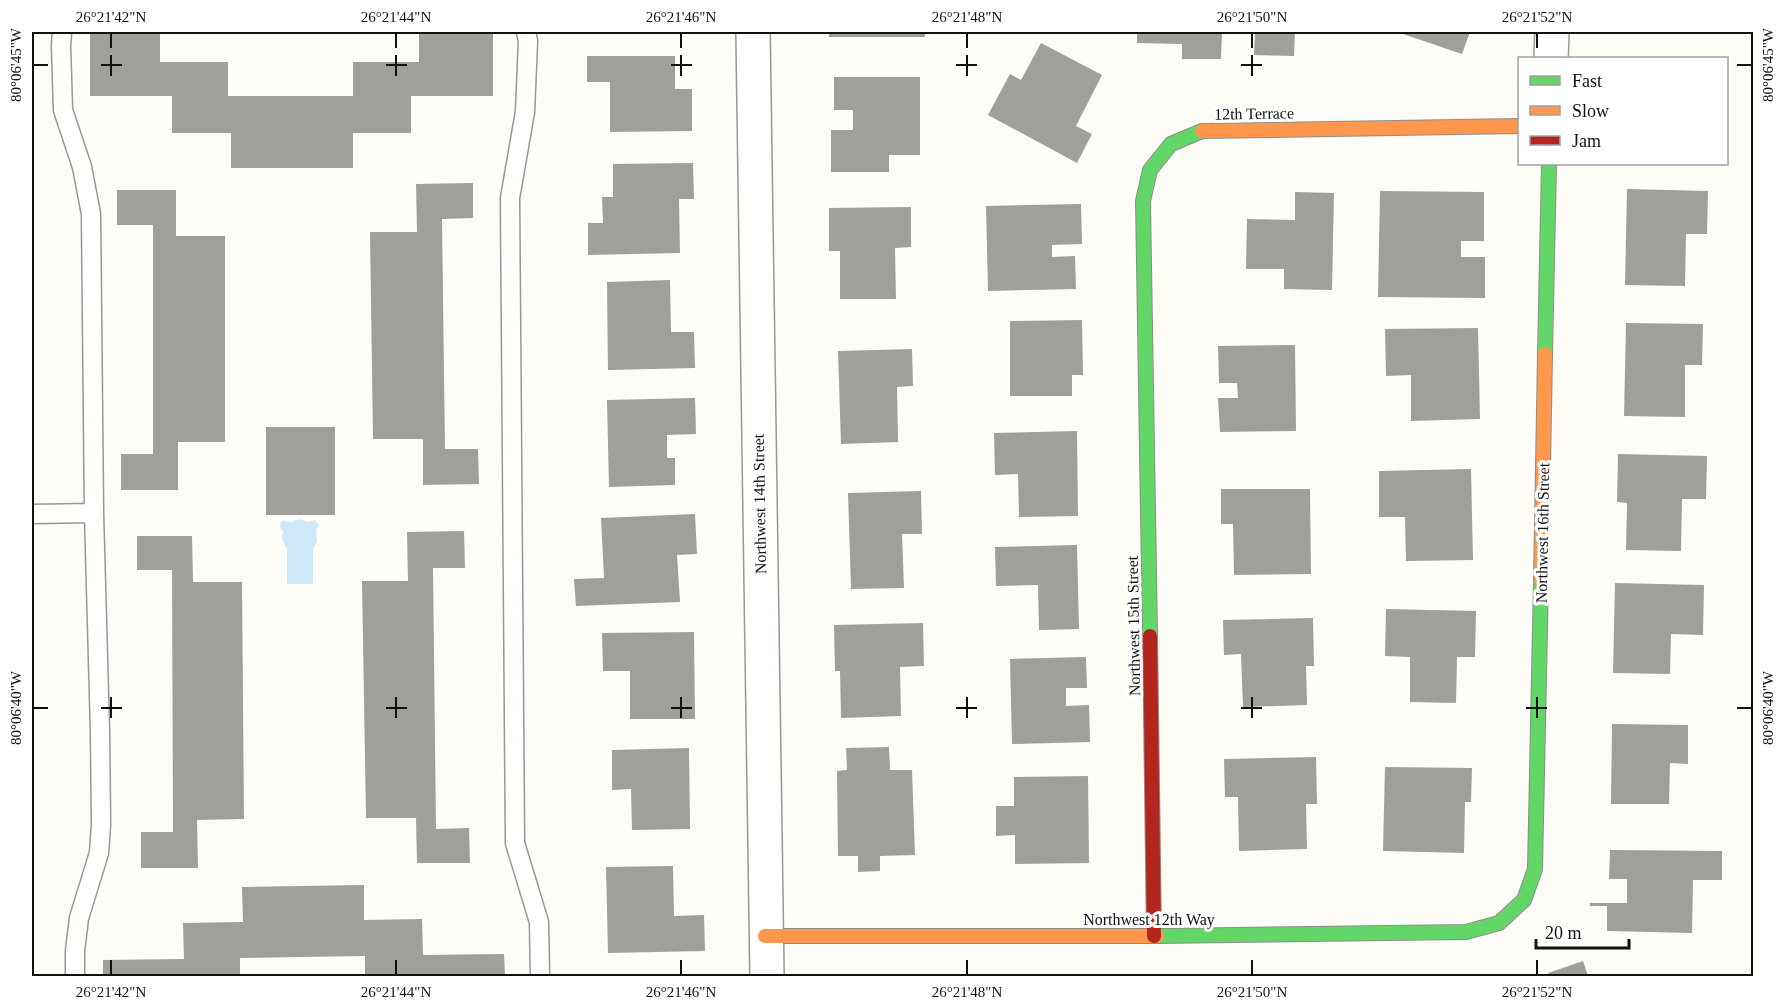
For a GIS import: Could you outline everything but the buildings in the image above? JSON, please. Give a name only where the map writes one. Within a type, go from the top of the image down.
[{"type":"street","name":"Northwest 14th Street","points":[[753,32],[766,976]]},
{"type":"street","points":[[1551,57],[1552,32]]},
{"type":"street","name":"12th Terrace","points":[[1145,315],[1143,201],[1150,170],[1171,144],[1202,131],[1518,126]]},
{"type":"street","name":"Northwest 16th Street","points":[[1524,900],[1535,869],[1549,165]]},
{"type":"street","name":"Northwest 15th Street","points":[[1145,315],[1154,936]]},
{"type":"street","name":"Northwest 12th Way","points":[[765,936],[1154,936],[1466,932],[1499,923],[1524,900]]},
{"type":"lane","points":[[62,32],[63,110],[82,167],[91,214],[94,513],[101,825],[99,853],[79,918],[75,976]]},
{"type":"lane","points":[[526,32],[528,40],[525,112],[510,198],[515,843],[539,922],[540,976]]},
{"type":"lane","points":[[32,514],[94,513]]},
{"type":"water","points":[[299,519],[308,522],[315,520],[319,525],[316,530],[317,541],[313,549],[313,584],[287,584],[287,549],[280,527],[283,521],[292,522]]},
{"type":"traffic: fast","points":[[1150,636],[1143,201],[1150,170],[1171,144],[1202,131]]},
{"type":"traffic: fast","points":[[1545,354],[1549,165]]},
{"type":"traffic: fast","points":[[1157,936],[1466,932],[1499,923],[1524,900],[1535,869],[1541,580]]},
{"type":"traffic: slow","points":[[1202,131],[1518,126]]},
{"type":"traffic: slow","points":[[1541,580],[1545,354]]},
{"type":"traffic: slow","points":[[765,936],[1157,936]]},
{"type":"traffic: jam","points":[[1150,636],[1154,936]]}]
